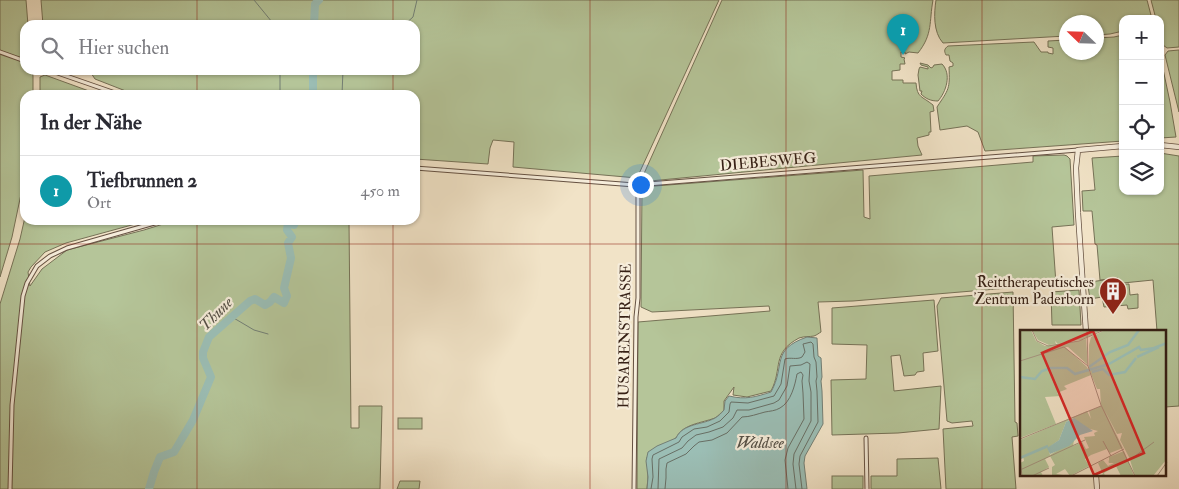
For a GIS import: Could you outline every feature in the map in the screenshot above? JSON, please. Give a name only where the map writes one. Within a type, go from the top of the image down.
[{"type":"street","points":[[0,52],[20,59]]},
{"type":"street","points":[[63,75],[107,90]]},
{"type":"street","name":"DIEBESWEG","points":[[420,168],[638,184],[1119,146]]},
{"type":"street","points":[[1164,146],[1179,148]]},
{"type":"street","points":[[1078,150],[1076,168],[1077,196],[1086,330]]},
{"type":"street","name":"HUSARENSTRASSE","points":[[634,489],[638,184]]},
{"type":"street","points":[[10,489],[12,405],[23,296],[27,283],[37,266],[50,256],[67,248],[148,225]]},
{"type":"street","points":[[866,438],[867,489]]},
{"type":"street","points":[[1096,476],[1097,489]]},
{"type":"green space","points":[[0,0],[26,0],[28,20],[20,20],[20,75],[33,75],[33,90],[20,90],[20,199],[12,237],[0,277]]},
{"type":"green space","points":[[41,0],[719,0],[637,178],[513,167],[514,142],[493,140],[488,164],[420,159],[420,90],[123,90],[95,79],[92,75],[420,75],[420,20],[43,20]]},
{"type":"green space","points":[[722,0],[933,0],[930,28],[923,46],[918,53],[909,52],[905,54],[905,52],[901,52],[901,57],[905,58],[905,64],[900,64],[900,70],[892,71],[892,80],[903,80],[903,83],[916,83],[919,94],[933,105],[934,111],[930,112],[931,132],[929,132],[929,135],[917,138],[922,155],[650,181],[642,178]]},
{"type":"green space","points":[[936,0],[1147,0],[1151,15],[1119,15],[1119,32],[1110,34],[1104,34],[1104,15],[1059,15],[1059,36],[943,43],[937,33]]},
{"type":"green space","points":[[1151,0],[1179,0],[1179,47],[1167,48],[1164,46],[1164,15],[1155,15]]},
{"type":"green space","points":[[1119,36],[1119,141],[985,151],[978,132],[967,126],[940,130],[937,107],[948,89],[949,67],[953,66],[949,55],[946,55],[945,52],[948,46],[1034,42],[1041,52],[1053,54],[1053,48],[1048,47],[1048,41],[1059,40],[1059,60],[1104,60],[1104,38]]},
{"type":"green space","points":[[1179,50],[1179,112],[1165,55],[1168,51]]},
{"type":"green space","points":[[920,63],[931,68],[934,65],[942,64],[945,68],[947,83],[938,101],[933,101],[921,94],[919,69],[920,67],[928,69],[928,67]]},
{"type":"green space","points":[[1164,74],[1170,102],[1176,137],[1164,138]]},
{"type":"green space","points":[[45,75],[86,90],[40,90],[40,77]]},
{"type":"green space","points":[[1164,154],[1179,156],[1179,406],[1166,407],[1166,330],[1157,330],[1153,280],[1103,285],[1129,284],[1130,295],[1138,294],[1138,308],[1128,309],[1127,305],[1104,307],[1102,297],[1090,299],[1088,286],[1090,286],[1090,282],[1118,278],[1100,280],[1092,211],[1083,211],[1082,191],[1095,190],[1092,158],[1119,156],[1119,195],[1164,195]]},
{"type":"green space","points":[[1064,155],[1070,159],[1074,225],[1052,227],[1056,284],[853,301],[818,302],[821,332],[814,336],[799,338],[784,349],[771,391],[747,397],[733,395],[734,387],[724,401],[724,410],[715,418],[688,427],[679,433],[676,438],[647,457],[647,489],[637,489],[638,322],[770,311],[769,306],[652,312],[641,307],[642,187],[863,170],[864,217],[870,219],[869,176],[1033,162],[1033,156]]},
{"type":"green space","points":[[23,225],[132,225],[66,243],[45,252],[28,272],[30,286],[42,269],[67,250],[160,225],[349,225],[351,428],[359,428],[359,406],[382,406],[380,489],[0,489],[0,304]]},
{"type":"green space","points":[[1079,290],[1081,325],[1052,325],[1051,292]]},
{"type":"green space","points":[[1013,292],[1015,422],[1017,423],[1018,436],[1012,437],[1016,489],[946,489],[943,429],[973,426],[972,421],[952,423],[947,421],[937,306],[941,298]]},
{"type":"green space","points":[[934,300],[938,351],[923,353],[924,371],[917,372],[915,375],[904,376],[900,355],[891,356],[894,391],[941,386],[939,429],[898,433],[832,435],[831,380],[866,379],[867,345],[832,344],[832,308]]},
{"type":"green space","points":[[398,418],[422,418],[422,429],[398,429]]},
{"type":"green space","points":[[938,458],[941,489],[871,489],[871,476],[897,476],[897,459]]},
{"type":"green space","points":[[832,476],[863,476],[863,489],[832,489]]},
{"type":"green space","points":[[400,481],[420,481],[419,489],[397,489]]},
{"type":"water","name":"Waldsee","points":[[807,337],[817,338],[818,356],[821,358],[823,424],[805,456],[807,489],[647,489],[646,461],[648,452],[676,438],[679,433],[688,427],[716,417],[724,410],[725,401],[729,396],[740,398],[771,392],[783,353],[795,342]]},
{"type":"waterway","points":[[254,0],[270,20]]},
{"type":"waterway","points":[[314,0],[315,4]]},
{"type":"waterway","points":[[314,20],[315,4],[319,0]]},
{"type":"waterway","points":[[410,20],[413,17],[417,0]]},
{"type":"waterway","points":[[280,75],[280,90]]},
{"type":"waterway","points":[[313,75],[313,90]]},
{"type":"waterway","points":[[342,90],[343,75]]},
{"type":"waterway","name":"Thune","points":[[149,489],[160,457],[174,452],[193,420],[211,377],[203,358],[203,352],[209,337],[250,301],[255,299],[265,305],[274,297],[284,303],[287,296],[284,288],[291,258],[288,243],[292,237],[287,230],[288,225]]},
{"type":"waterway","points":[[232,317],[254,330],[268,334]]},
{"type":"place","name":"Tiefbrunnen 2","points":[[903,55]]},
{"type":"place","name":"Reittherapeutisches Zentrum Paderborn","points":[[1113,315]]}]
